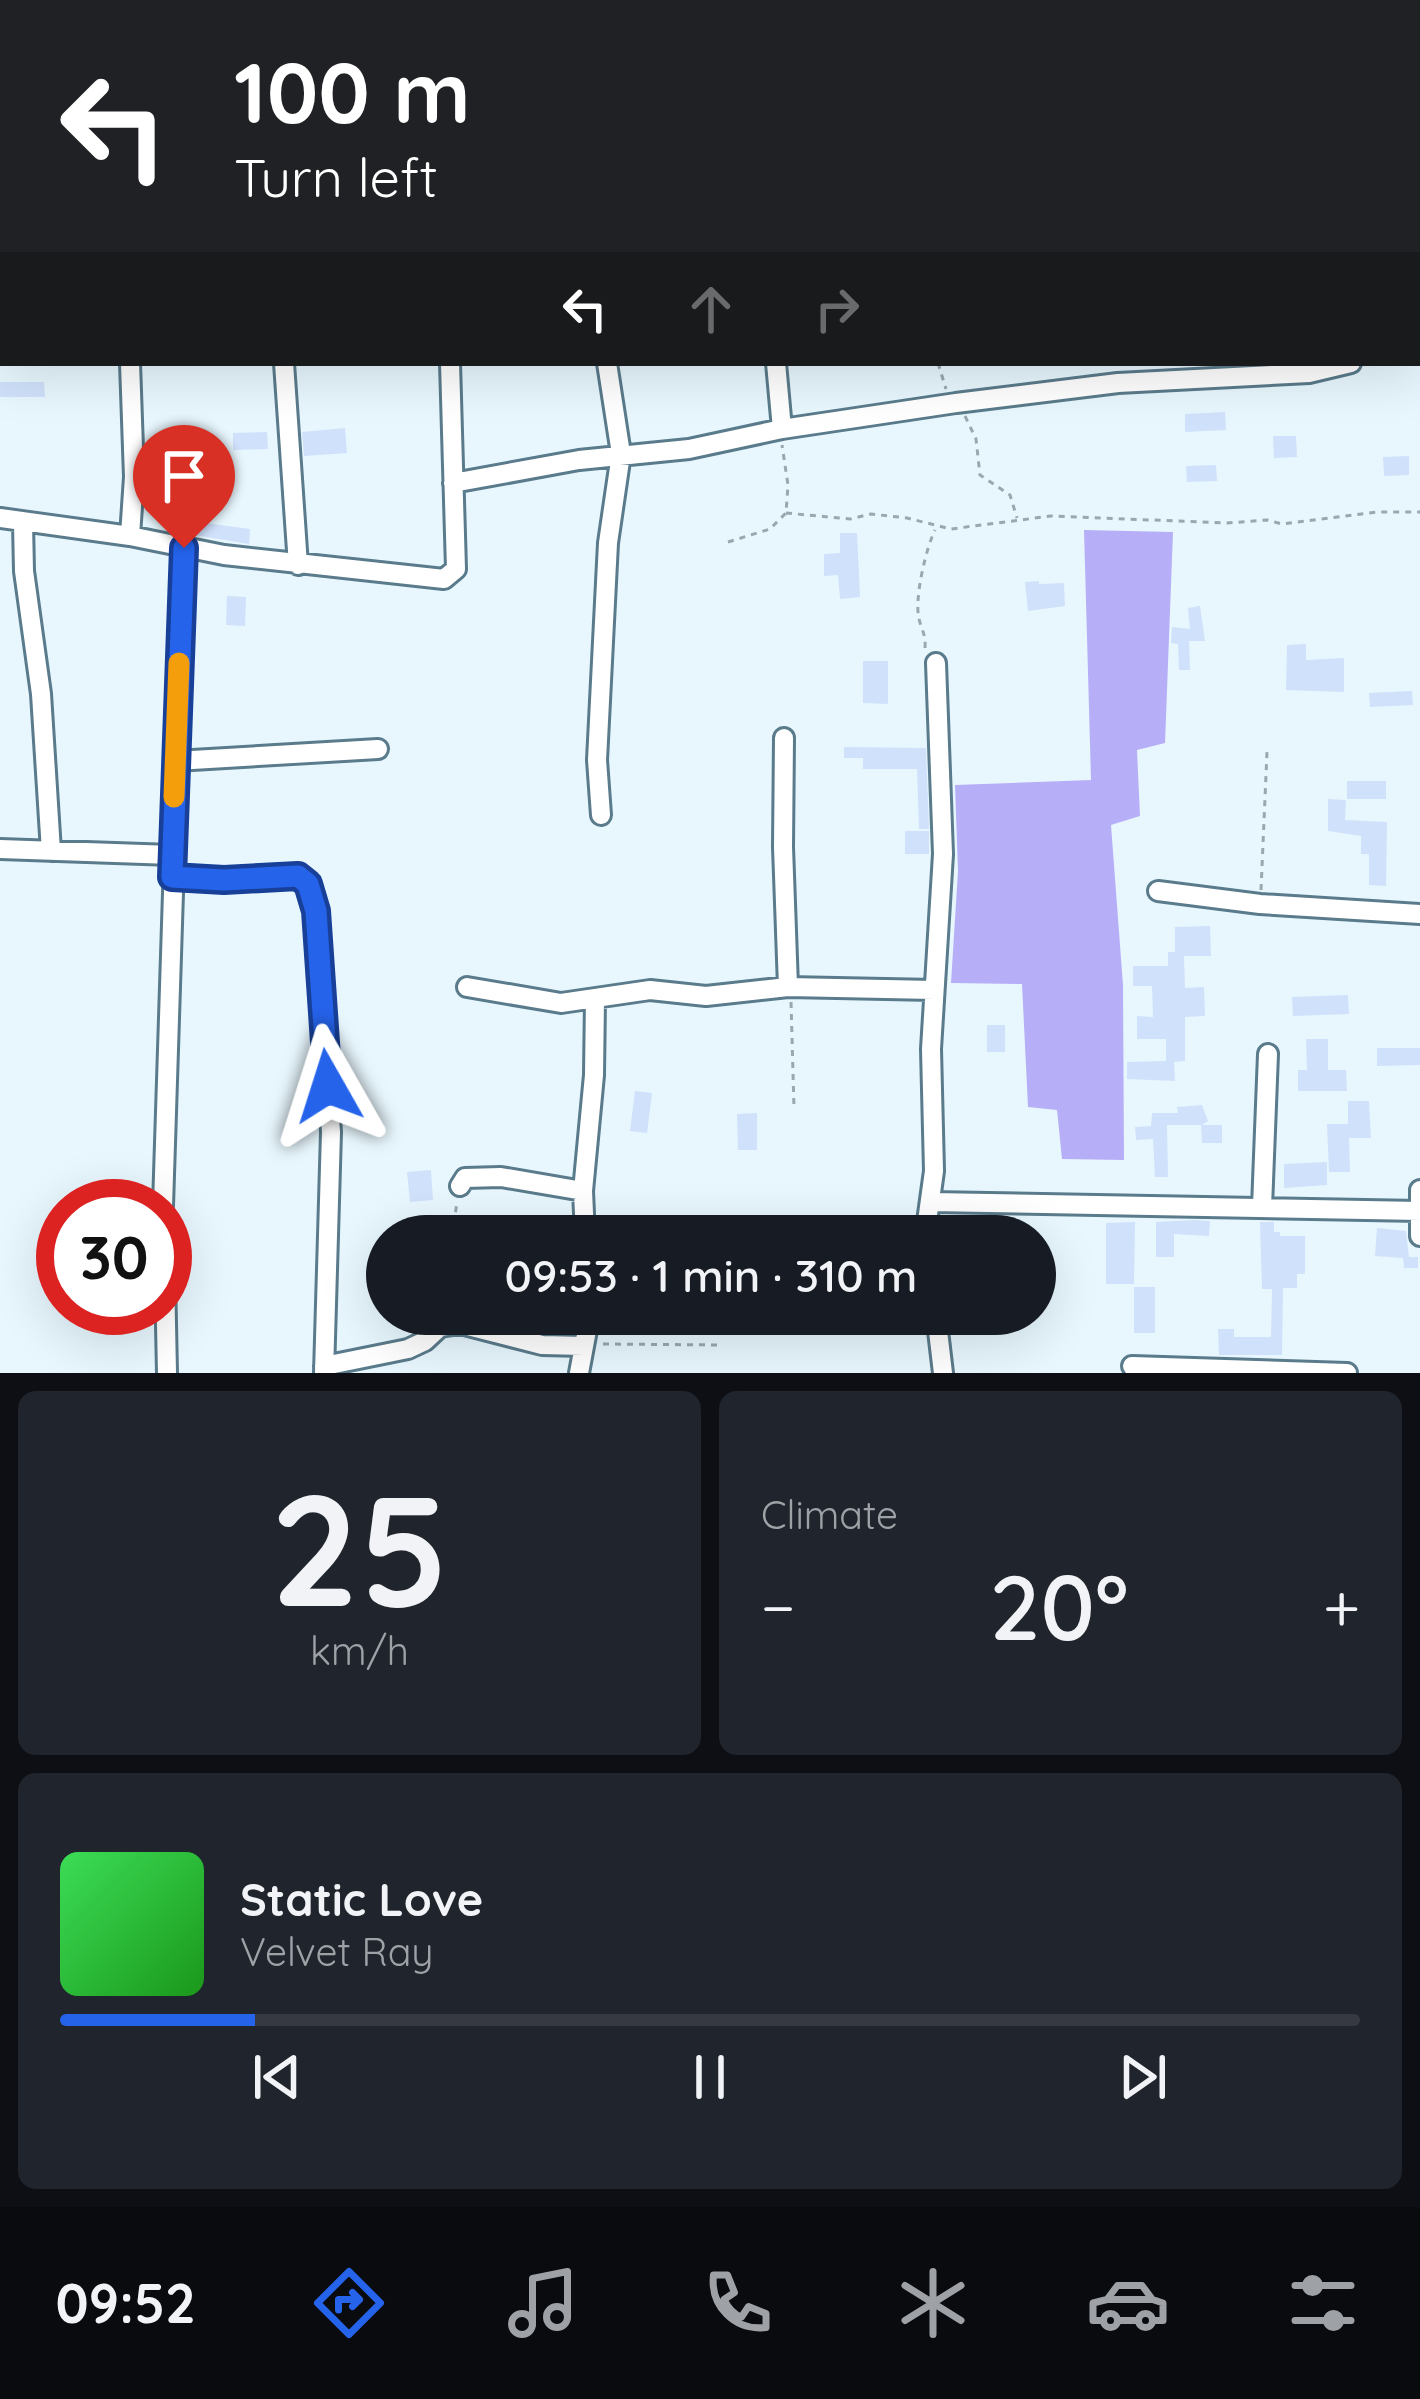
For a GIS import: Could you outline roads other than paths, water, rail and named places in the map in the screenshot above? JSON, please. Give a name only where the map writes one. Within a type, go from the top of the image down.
[{"type":"street","points":[[130,366],[134,476],[130,536]]},
{"type":"street","points":[[284,366],[298,565]]},
{"type":"street","points":[[0,518],[298,565],[444,579],[456,568],[450,366]]},
{"type":"street","points":[[601,815],[597,760],[608,543],[621,454],[607,366]]},
{"type":"street","points":[[776,366],[782,429]]},
{"type":"street","points":[[453,483],[956,403],[1118,383],[1309,373],[1338,366]]},
{"type":"street","points":[[22,523],[27,601],[41,694],[51,851]]},
{"type":"street","points":[[164,1179],[184,548]]},
{"type":"street","points":[[929,1215],[934,990],[943,854],[936,664]]},
{"type":"street","points":[[784,738],[788,987]]},
{"type":"street","points":[[176,761],[378,749]]},
{"type":"street","points":[[0,848],[172,855]]},
{"type":"street","points":[[172,877],[298,876],[314,895],[331,1132],[324,1370],[409,1349],[440,1327],[460,1324],[542,1345],[584,1346]]},
{"type":"street","points":[[1158,891],[1260,904],[1420,914]]},
{"type":"street","points":[[467,987],[544,1003],[650,990],[706,996],[788,987],[934,990]]},
{"type":"street","points":[[584,1215],[595,999]]},
{"type":"street","points":[[1262,1207],[1268,1054]]},
{"type":"street","points":[[460,1186],[465,1178],[501,1177],[583,1191]]},
{"type":"street","points":[[1420,1190],[1420,1236]]},
{"type":"street","points":[[931,1202],[1419,1211]]},
{"type":"street","points":[[166,1335],[167,1373]]},
{"type":"street","points":[[579,1373],[586,1335]]},
{"type":"street","points":[[938,1335],[943,1373]]},
{"type":"street","points":[[1132,1366],[1347,1373]]}]
